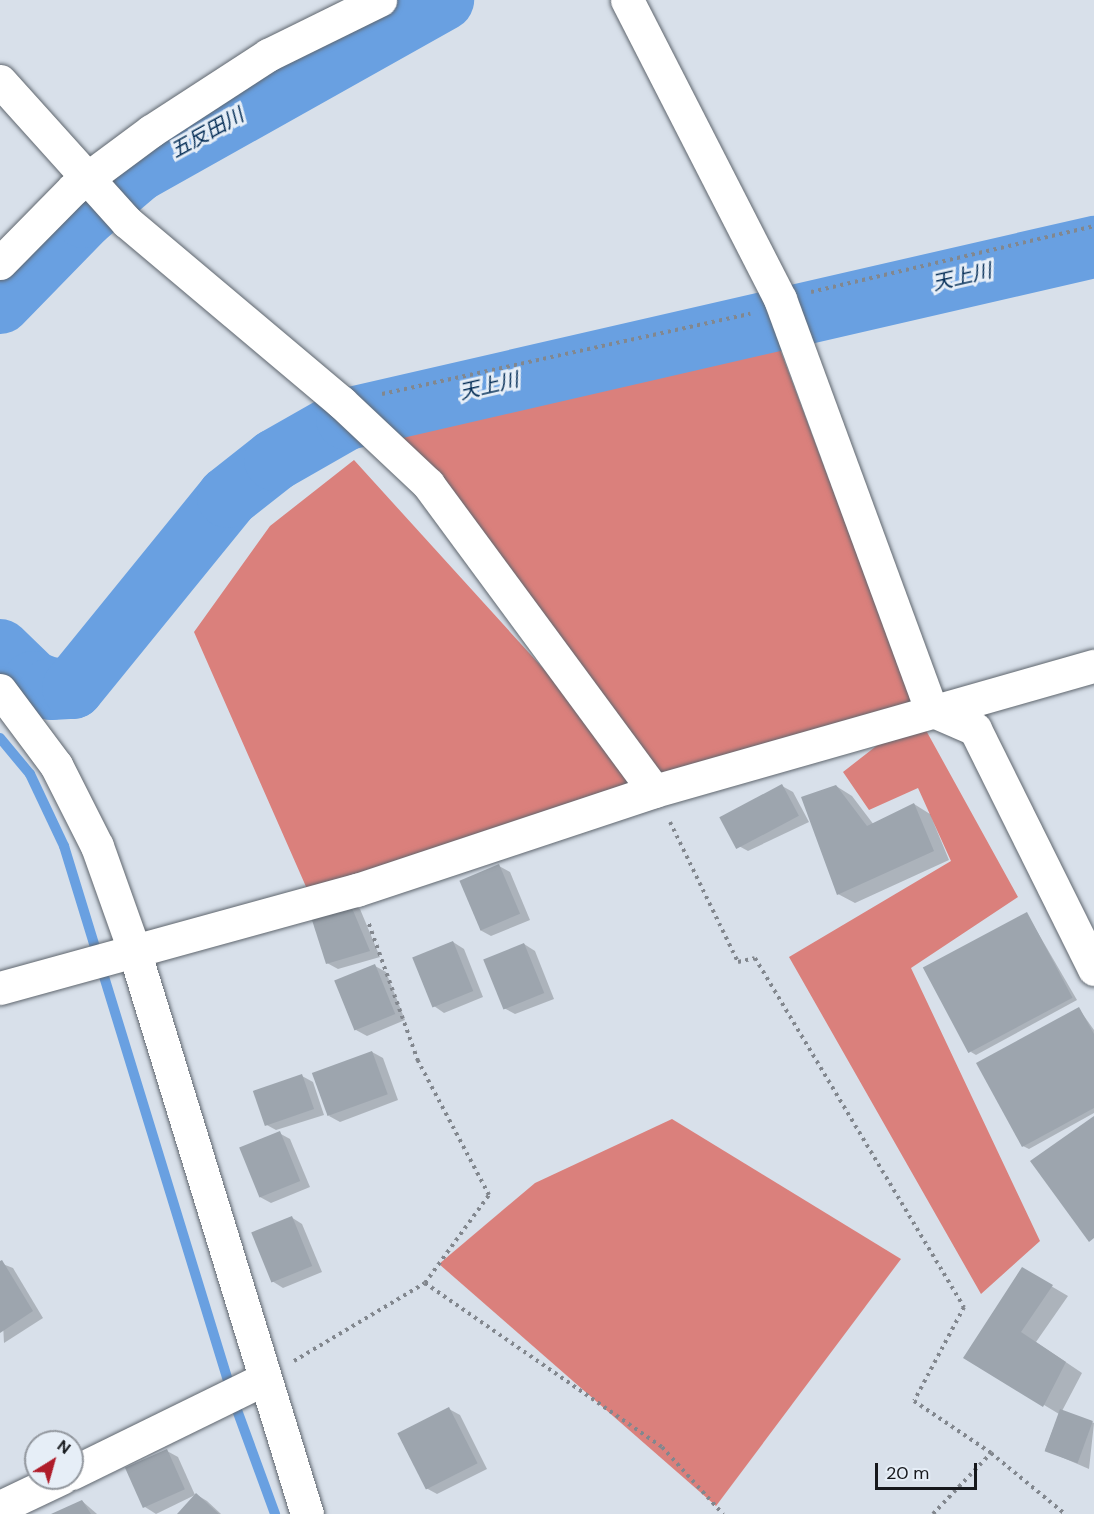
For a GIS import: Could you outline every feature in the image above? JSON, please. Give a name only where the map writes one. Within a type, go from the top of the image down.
[{"type":"street","points":[[0,263],[101,191],[268,56],[380,0]]},
{"type":"street","points":[[627,0],[784,311],[931,710],[975,729],[1094,969]]},
{"type":"street","points":[[0,81],[101,191],[352,412],[428,484],[654,791]]},
{"type":"street","points":[[0,988],[111,955],[357,890],[654,791],[931,710],[1094,666]]},
{"type":"street","points":[[0,690],[30,726],[79,805],[111,955],[240,1393],[307,1514]]},
{"type":"street","points":[[84,1467],[240,1393]]},
{"type":"street","points":[[0,1507],[36,1490]]},
{"type":"path","points":[[352,412],[770,310],[784,311],[1094,226]]},
{"type":"path","points":[[654,791],[738,963],[755,958],[964,1306],[915,1401],[991,1453],[1065,1514]]},
{"type":"path","points":[[240,1393],[425,1283],[489,1195],[418,1061],[357,890]]},
{"type":"path","points":[[425,1283],[662,1447],[723,1514]]},
{"type":"path","points":[[933,1514],[991,1453]]},
{"type":"shaded area","points":[[778,344],[917,714],[1018,897],[911,968],[1040,1241],[981,1294],[789,957],[951,861],[918,788],[869,810],[843,772],[916,715],[311,898],[194,632],[270,526],[354,460],[649,785],[392,431]]},
{"type":"shaded area","points":[[672,1119],[901,1259],[716,1506],[439,1264],[535,1183]]},
{"type":"building","points":[[782,784],[799,816],[736,849],[719,817]]},
{"type":"building","points":[[836,785],[867,826],[914,803],[934,851],[837,895],[801,797]]},
{"type":"building","points":[[499,864],[520,914],[481,931],[459,881]]},
{"type":"building","points":[[349,901],[370,951],[326,964],[311,917]]},
{"type":"building","points":[[1027,912],[1073,998],[968,1053],[923,967]]},
{"type":"building","points":[[453,941],[473,991],[432,1008],[412,957]]},
{"type":"building","points":[[524,943],[544,993],[503,1010],[483,959]]},
{"type":"building","points":[[375,964],[395,1014],[354,1031],[334,980]]},
{"type":"building","points":[[1079,1007],[1094,1034],[1094,1108],[1022,1147],[976,1063]]},
{"type":"building","points":[[372,1051],[388,1094],[328,1116],[312,1073]]},
{"type":"building","points":[[302,1074],[314,1109],[265,1126],[253,1091]]},
{"type":"building","points":[[1094,1116],[1094,1238],[1089,1242],[1030,1161]]},
{"type":"building","points":[[280,1131],[300,1181],[259,1198],[239,1147]]},
{"type":"building","points":[[292,1216],[312,1266],[271,1283],[251,1232]]},
{"type":"building","points":[[2,1260],[33,1311],[0,1333],[0,1261]]},
{"type":"building","points":[[1022,1267],[1053,1285],[1021,1332],[1066,1362],[1043,1407],[963,1358]]},
{"type":"building","points":[[449,1407],[478,1463],[426,1489],[397,1433]]},
{"type":"building","points":[[1060,1409],[1093,1421],[1077,1463],[1045,1451]]},
{"type":"building","points":[[167,1449],[185,1489],[143,1508],[125,1468]]},
{"type":"building","points":[[196,1493],[219,1514],[177,1514]]},
{"type":"building","points":[[82,1500],[91,1514],[51,1514]]},
{"type":"waterway","name":"五反田川","points":[[0,303],[84,217],[138,171],[443,0]]},
{"type":"waterway","name":"天上川","points":[[0,650],[33,682],[51,689],[73,688],[228,497],[275,460],[347,419],[1094,247]]},
{"type":"waterway","points":[[0,738],[30,774],[64,846],[237,1410],[275,1514]]}]
